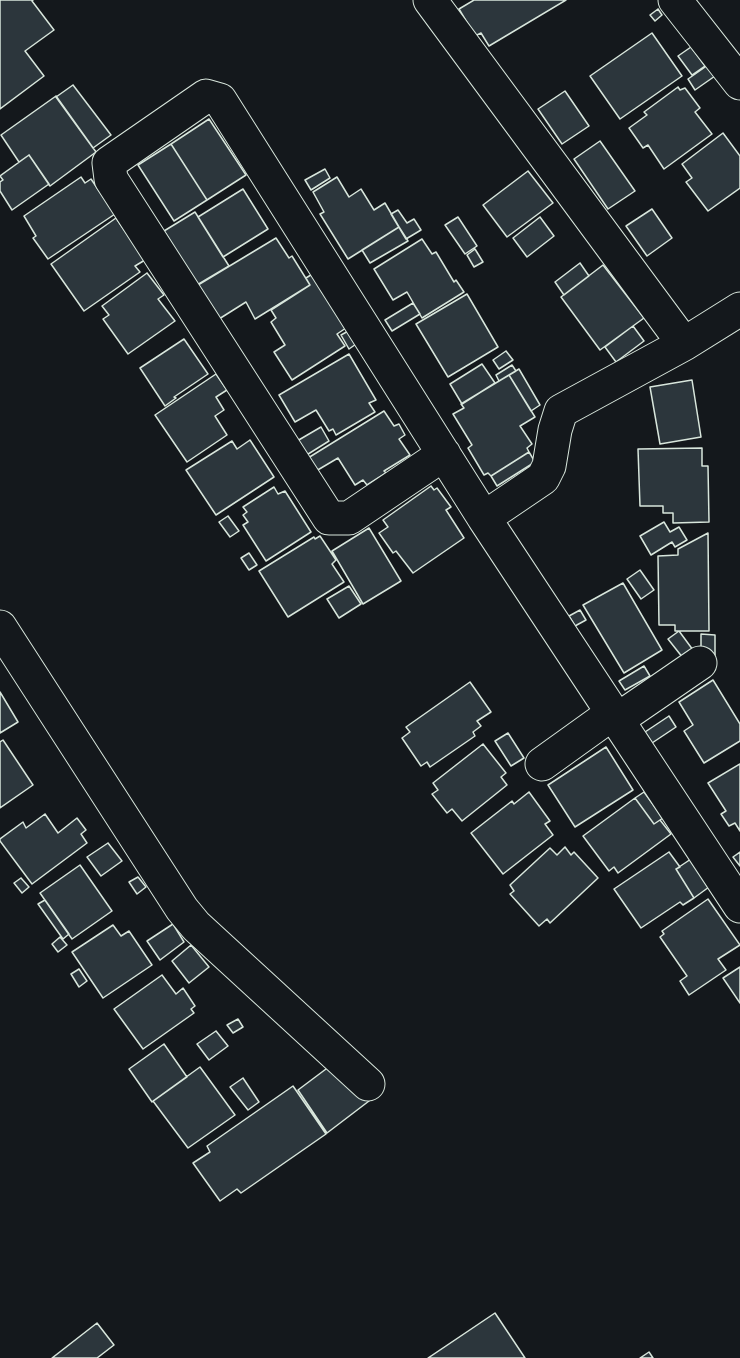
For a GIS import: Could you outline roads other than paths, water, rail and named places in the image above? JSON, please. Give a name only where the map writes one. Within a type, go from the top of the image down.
[{"type":"street","points":[[430,0],[684,344]]},
{"type":"street","points":[[675,0],[740,82]]},
{"type":"street","points":[[444,454],[349,518],[329,518],[111,179],[109,163],[206,96],[220,100],[444,454],[484,518],[740,906]]},
{"type":"street","points":[[484,518],[543,478],[549,466],[555,430],[561,411],[684,344],[740,309]]},
{"type":"street","points":[[0,627],[195,926],[368,1084]]},
{"type":"street","points":[[542,764],[700,663]]}]
